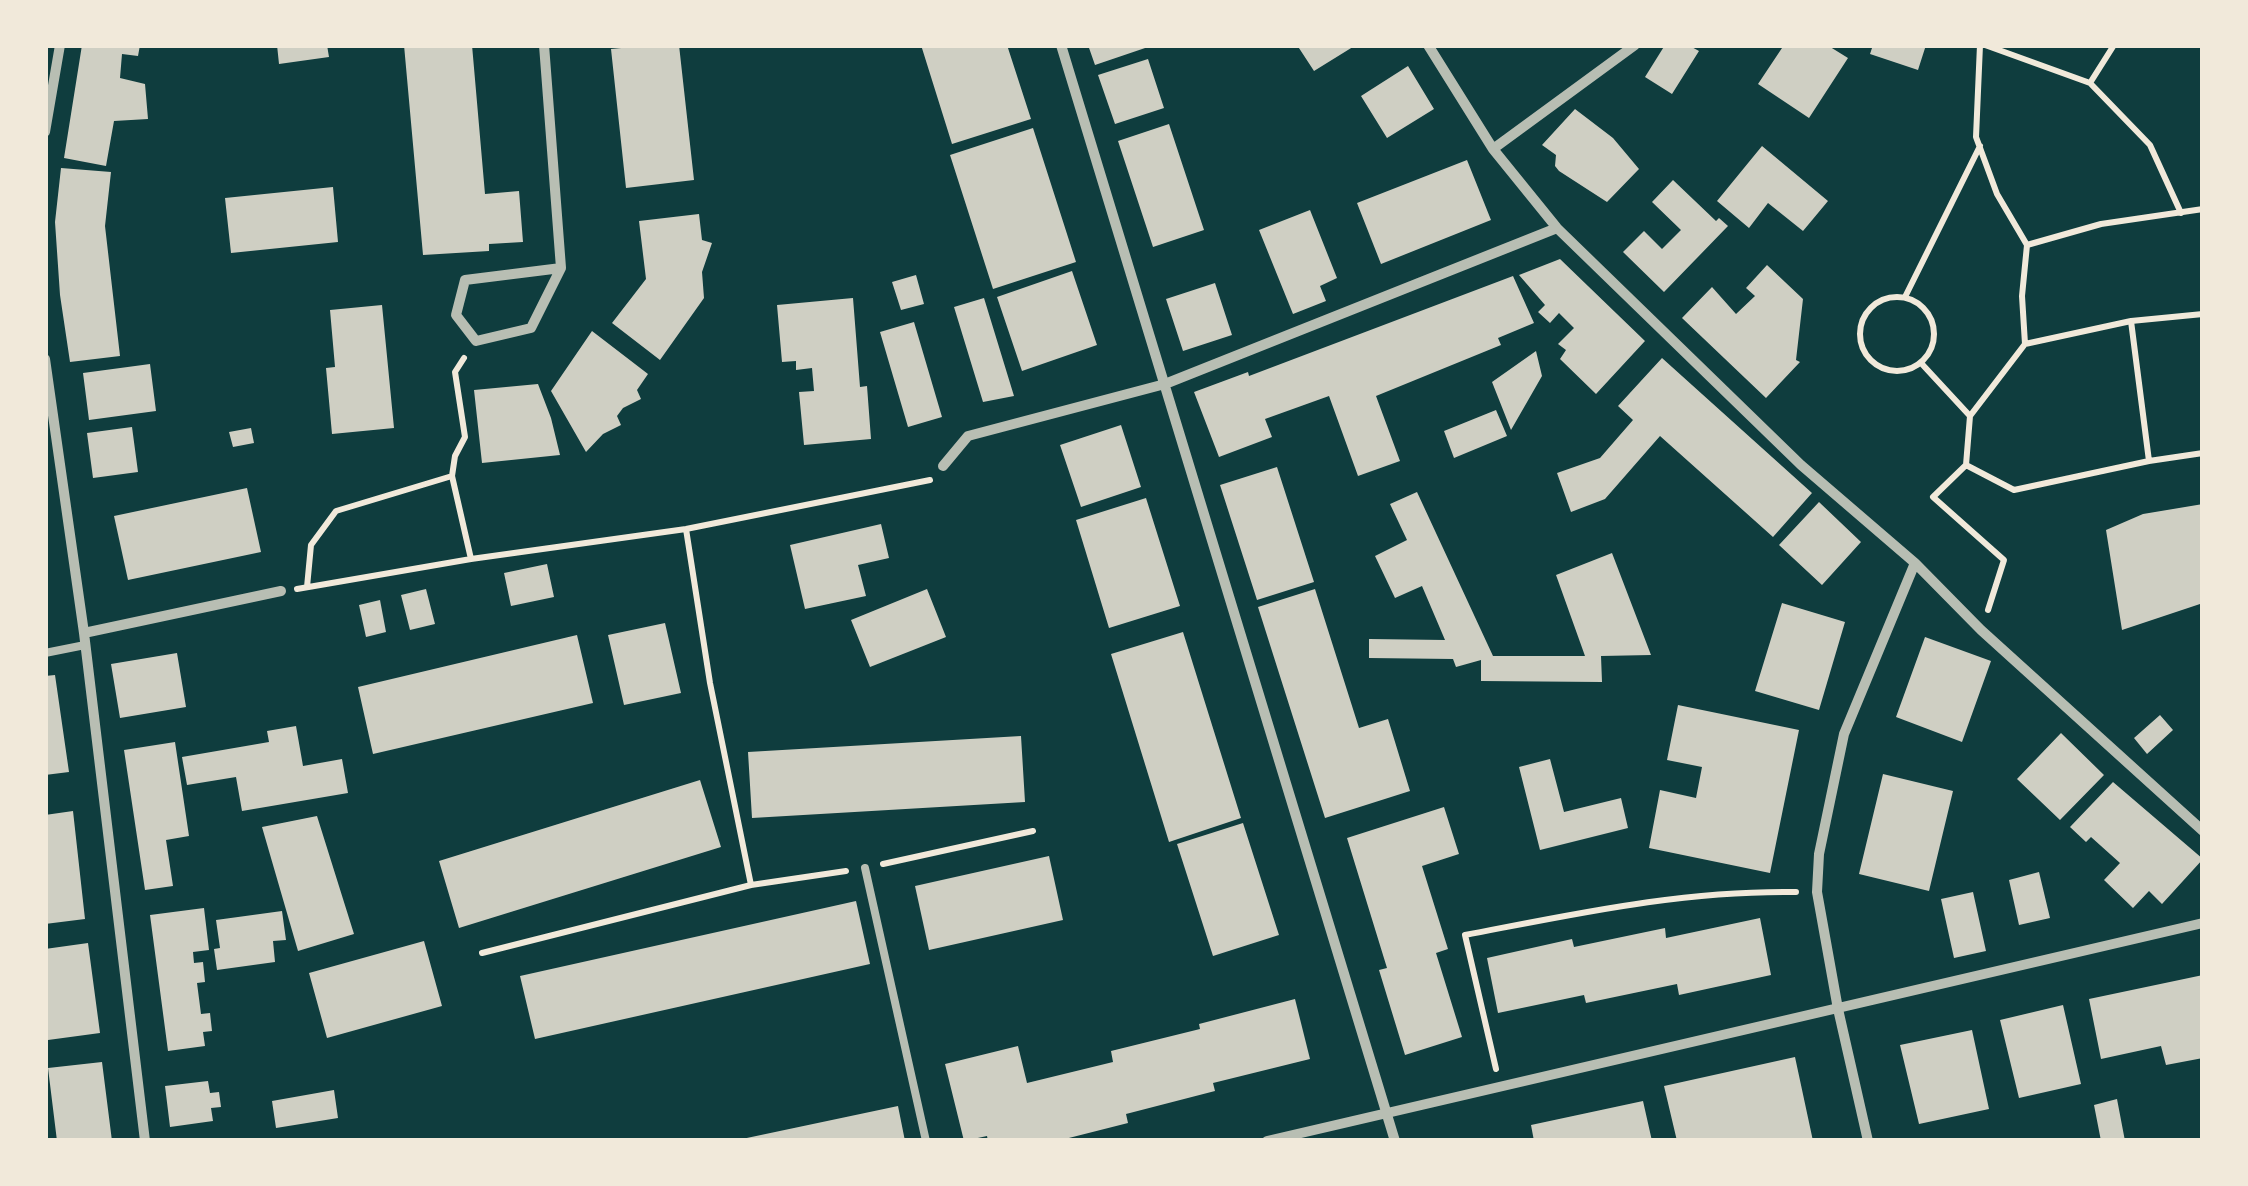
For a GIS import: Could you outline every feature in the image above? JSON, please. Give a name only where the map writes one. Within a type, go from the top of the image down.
[{"type":"street","points":[[45,132],[60,45]]},
{"type":"street","points":[[544,45],[561,268],[530,328],[476,341],[456,316],[465,280],[561,268]]},
{"type":"street","points":[[1061,45],[1395,1141]]},
{"type":"street","points":[[1428,45],[1493,148],[1557,228],[1802,465],[1915,562],[1981,630],[2203,832]]},
{"type":"street","points":[[1493,148],[1635,45]]},
{"type":"street","points":[[943,466],[968,436],[1165,384],[1557,228]]},
{"type":"street","points":[[45,359],[84,639],[145,1141]]},
{"type":"street","points":[[1868,1141],[1838,1008],[1818,892],[1819,854],[1844,734],[1915,562]]},
{"type":"street","points":[[84,639],[281,592]]},
{"type":"street","points":[[1267,1141],[2203,923]]},
{"type":"lane","points":[[45,653],[84,639]]},
{"type":"lane","points":[[865,868],[926,1141]]},
{"type":"path","points":[[2025,344],[2022,296],[2026,245],[1997,194],[1976,137],[1982,45],[2090,84],[2150,145],[2181,213]]},
{"type":"path","points":[[2090,84],[2114,45]]},
{"type":"path","points":[[1905,297],[1980,146]]},
{"type":"path","points":[[2026,245],[2102,224],[2203,209]]},
{"type":"path","points":[[1905,297],[1917,302],[1932,320],[1934,343],[1921,363],[1897,372],[1872,363],[1860,341],[1860,327],[1872,306],[1882,300],[1905,297]]},
{"type":"path","points":[[1981,630],[2004,560],[1933,497],[1966,465],[1970,416],[2025,344],[2131,321],[2203,314]]},
{"type":"path","points":[[2131,321],[2149,460]]},
{"type":"path","points":[[472,559],[452,476],[455,456],[465,437],[455,372],[476,341]]},
{"type":"path","points":[[1921,363],[1970,416]]},
{"type":"path","points":[[1966,465],[2014,490],[2149,460],[2203,454]]},
{"type":"path","points":[[281,592],[472,559],[686,529],[928,482],[943,466]]},
{"type":"path","points":[[307,587],[311,545],[336,510],[452,476]]},
{"type":"path","points":[[686,529],[710,683],[751,886]]},
{"type":"path","points":[[482,953],[751,886],[865,868],[1032,831]]},
{"type":"path","points":[[1500,1088],[1465,935],[1654,898],[1754,891],[1818,892]]},
{"type":"building","points":[[82,45],[140,45],[138,56],[122,54],[120,78],[145,84],[148,119],[114,121],[106,166],[64,158]]},
{"type":"building","points":[[277,45],[327,45],[329,57],[279,64]]},
{"type":"building","points":[[404,45],[472,45],[485,194],[519,191],[523,242],[489,244],[489,251],[423,255]]},
{"type":"building","points":[[679,45],[694,180],[626,188],[611,49]]},
{"type":"building","points":[[921,45],[1007,45],[1031,119],[952,144]]},
{"type":"building","points":[[1088,45],[1151,45],[1151,46],[1095,65]]},
{"type":"building","points":[[1297,45],[1356,45],[1314,71]]},
{"type":"building","points":[[1665,45],[1688,45],[1699,51],[1672,94],[1645,77]]},
{"type":"building","points":[[1784,45],[1827,45],[1848,58],[1809,118],[1758,84]]},
{"type":"building","points":[[1873,45],[1926,45],[1918,70],[1870,54]]},
{"type":"building","points":[[1148,59],[1164,108],[1115,124],[1098,75]]},
{"type":"building","points":[[1408,66],[1434,109],[1387,138],[1361,96]]},
{"type":"building","points":[[1575,109],[1613,138],[1639,169],[1607,202],[1559,171],[1555,166],[1556,155],[1542,145]]},
{"type":"building","points":[[1169,124],[1204,230],[1153,247],[1118,141]]},
{"type":"building","points":[[1033,128],[1076,262],[993,289],[950,155]]},
{"type":"building","points":[[1762,146],[1828,201],[1803,231],[1768,203],[1749,228],[1717,201]]},
{"type":"building","points":[[1467,160],[1491,220],[1381,264],[1357,203]]},
{"type":"building","points":[[61,168],[111,172],[105,226],[120,356],[70,362],[55,222]]},
{"type":"building","points":[[1673,180],[1716,221],[1719,218],[1728,226],[1664,292],[1623,252],[1644,231],[1662,249],[1681,230],[1652,202]]},
{"type":"building","points":[[333,187],[338,242],[231,253],[225,198]]},
{"type":"building","points":[[1310,210],[1337,278],[1320,286],[1326,301],[1293,314],[1259,230]]},
{"type":"building","points":[[699,214],[702,240],[712,243],[702,272],[704,298],[660,360],[612,323],[646,279],[639,221]]},
{"type":"building","points":[[1560,259],[1645,341],[1596,394],[1560,359],[1566,350],[1558,344],[1574,328],[1559,313],[1550,323],[1538,312],[1545,305],[1519,275]]},
{"type":"building","points":[[1767,265],[1803,299],[1796,360],[1800,362],[1766,398],[1682,318],[1712,287],[1736,314],[1755,296],[1746,288]]},
{"type":"building","points":[[1072,271],[1097,345],[1022,371],[997,297]]},
{"type":"building","points":[[916,275],[924,304],[901,310],[892,282]]},
{"type":"building","points":[[1513,276],[1534,323],[1498,338],[1501,345],[1376,396],[1400,461],[1358,476],[1329,396],[1265,419],[1272,437],[1219,457],[1194,392],[1248,372],[1249,376]]},
{"type":"building","points":[[1215,283],[1232,335],[1183,351],[1166,299]]},
{"type":"building","points":[[853,298],[860,387],[867,386],[871,439],[804,445],[799,392],[814,391],[812,368],[796,370],[796,361],[782,362],[777,305]]},
{"type":"building","points":[[984,298],[1014,396],[983,402],[954,307]]},
{"type":"building","points":[[382,305],[394,428],[332,434],[326,368],[335,367],[330,310]]},
{"type":"building","points":[[914,322],[942,417],[908,427],[880,332]]},
{"type":"building","points":[[592,331],[648,374],[637,390],[641,399],[623,408],[617,416],[621,425],[603,434],[586,452],[551,391]]},
{"type":"building","points":[[1536,351],[1542,376],[1511,430],[1492,382]]},
{"type":"building","points":[[1662,358],[1812,493],[1773,537],[1660,436],[1605,499],[1571,512],[1557,473],[1600,458],[1633,420],[1618,406]]},
{"type":"building","points":[[150,364],[156,411],[89,420],[83,373]]},
{"type":"building","points":[[538,384],[560,455],[482,463],[474,390]]},
{"type":"building","points":[[1496,410],[1507,436],[1454,458],[1444,431]]},
{"type":"building","points":[[1121,425],[1141,487],[1081,507],[1060,445]]},
{"type":"building","points":[[132,427],[138,472],[93,478],[87,433]]},
{"type":"building","points":[[251,428],[254,443],[233,447],[229,432]]},
{"type":"building","points":[[1277,467],[1314,582],[1257,600],[1220,485]]},
{"type":"building","points":[[247,488],[261,552],[128,580],[114,516]]},
{"type":"building","points":[[1417,492],[1493,656],[1585,656],[1556,575],[1612,553],[1651,655],[1601,656],[1602,682],[1481,681],[1481,660],[1456,667],[1453,659],[1369,658],[1369,639],[1445,640],[1422,586],[1395,598],[1375,556],[1407,540],[1390,504]]},
{"type":"building","points":[[1146,498],[1180,606],[1109,628],[1076,520]]},
{"type":"building","points":[[1819,502],[1861,542],[1822,585],[1779,545]]},
{"type":"building","points":[[2203,504],[2203,603],[2122,630],[2106,530],[2143,514]]},
{"type":"building","points":[[881,524],[889,558],[858,565],[866,596],[805,609],[790,545]]},
{"type":"building","points":[[547,564],[554,597],[511,606],[504,573]]},
{"type":"building","points":[[426,589],[435,624],[410,630],[401,595]]},
{"type":"building","points":[[927,589],[946,637],[870,667],[851,620]]},
{"type":"building","points":[[1315,589],[1359,728],[1388,719],[1410,791],[1325,818],[1258,607]]},
{"type":"building","points":[[380,600],[386,632],[366,637],[359,605]]},
{"type":"building","points":[[1782,603],[1845,622],[1819,710],[1755,691]]},
{"type":"building","points":[[665,623],[681,693],[624,705],[608,635]]},
{"type":"building","points":[[1183,632],[1241,818],[1169,842],[1111,654]]},
{"type":"building","points":[[577,635],[593,703],[373,754],[358,687]]},
{"type":"building","points":[[1925,637],[1991,661],[1962,742],[1896,717]]},
{"type":"building","points":[[177,653],[186,707],[120,718],[111,664]]},
{"type":"building","points":[[55,675],[69,772],[45,775],[45,676]]},
{"type":"building","points":[[1678,705],[1799,730],[1770,873],[1649,848],[1660,790],[1696,798],[1702,767],[1667,760]]},
{"type":"building","points":[[2160,715],[2173,730],[2147,754],[2134,738]]},
{"type":"building","points":[[296,726],[303,766],[342,759],[348,793],[242,811],[236,777],[187,785],[182,757],[269,742],[267,731]]},
{"type":"building","points":[[2061,733],[2104,775],[2060,820],[2017,779]]},
{"type":"building","points":[[1021,736],[1025,802],[752,818],[748,752]]},
{"type":"building","points":[[175,742],[189,836],[166,840],[173,886],[145,890],[124,750]]},
{"type":"building","points":[[1550,759],[1564,812],[1621,798],[1628,828],[1540,850],[1519,767]]},
{"type":"building","points":[[1883,774],[1953,791],[1929,891],[1859,874]]},
{"type":"building","points":[[700,780],[721,847],[459,928],[439,861]]},
{"type":"building","points":[[2113,782],[2203,859],[2162,904],[2149,891],[2133,908],[2104,880],[2120,863],[2091,837],[2086,842],[2070,827]]},
{"type":"building","points":[[1444,807],[1459,854],[1422,866],[1448,949],[1436,953],[1462,1037],[1405,1055],[1379,970],[1387,968],[1347,838]]},
{"type":"building","points":[[73,811],[85,919],[45,924],[45,815]]},
{"type":"building","points":[[317,816],[354,934],[298,951],[262,827]]},
{"type":"building","points":[[1243,823],[1279,935],[1213,956],[1177,844]]},
{"type":"building","points":[[1049,856],[1063,920],[929,950],[915,886]]},
{"type":"building","points":[[2039,872],[2050,918],[2019,925],[2009,880]]},
{"type":"building","points":[[1973,892],[1986,951],[1954,958],[1941,899]]},
{"type":"building","points":[[856,901],[870,964],[535,1039],[520,976]]},
{"type":"building","points":[[204,908],[209,950],[193,952],[194,963],[203,962],[205,982],[197,983],[201,1014],[210,1013],[212,1031],[203,1032],[205,1046],[168,1051],[150,915]]},
{"type":"building","points":[[282,911],[286,940],[273,941],[275,962],[217,970],[214,949],[220,948],[216,920]]},
{"type":"building","points":[[1760,918],[1771,975],[1679,995],[1677,984],[1586,1003],[1584,995],[1498,1013],[1487,958],[1572,939],[1574,947],[1665,928],[1666,938]]},
{"type":"building","points":[[424,941],[442,1006],[327,1038],[309,973]]},
{"type":"building","points":[[88,943],[100,1033],[48,1040],[45,949]]},
{"type":"building","points":[[2203,975],[2203,1058],[2166,1065],[2161,1046],[2101,1059],[2089,999]]},
{"type":"building","points":[[1295,999],[1310,1059],[1213,1083],[1215,1091],[1126,1114],[1128,1123],[1057,1141],[988,1141],[987,1136],[964,1141],[945,1064],[1018,1046],[1027,1083],[1113,1062],[1111,1051],[1200,1029],[1199,1024]]},
{"type":"building","points":[[2063,1005],[2081,1084],[2019,1098],[2000,1020]]},
{"type":"building","points":[[1972,1030],[1989,1109],[1919,1124],[1900,1045]]},
{"type":"building","points":[[1795,1057],[1813,1141],[1677,1141],[1664,1086]]},
{"type":"building","points":[[102,1062],[112,1141],[57,1141],[48,1068]]},
{"type":"building","points":[[208,1081],[210,1093],[219,1092],[221,1107],[211,1108],[213,1121],[170,1127],[165,1086]]},
{"type":"building","points":[[334,1090],[338,1118],[276,1128],[272,1101]]},
{"type":"building","points":[[2117,1099],[2125,1141],[2101,1141],[2094,1105]]},
{"type":"building","points":[[1643,1101],[1652,1141],[1534,1141],[1531,1125]]},
{"type":"building","points":[[898,1106],[905,1141],[742,1141],[742,1139]]}]
